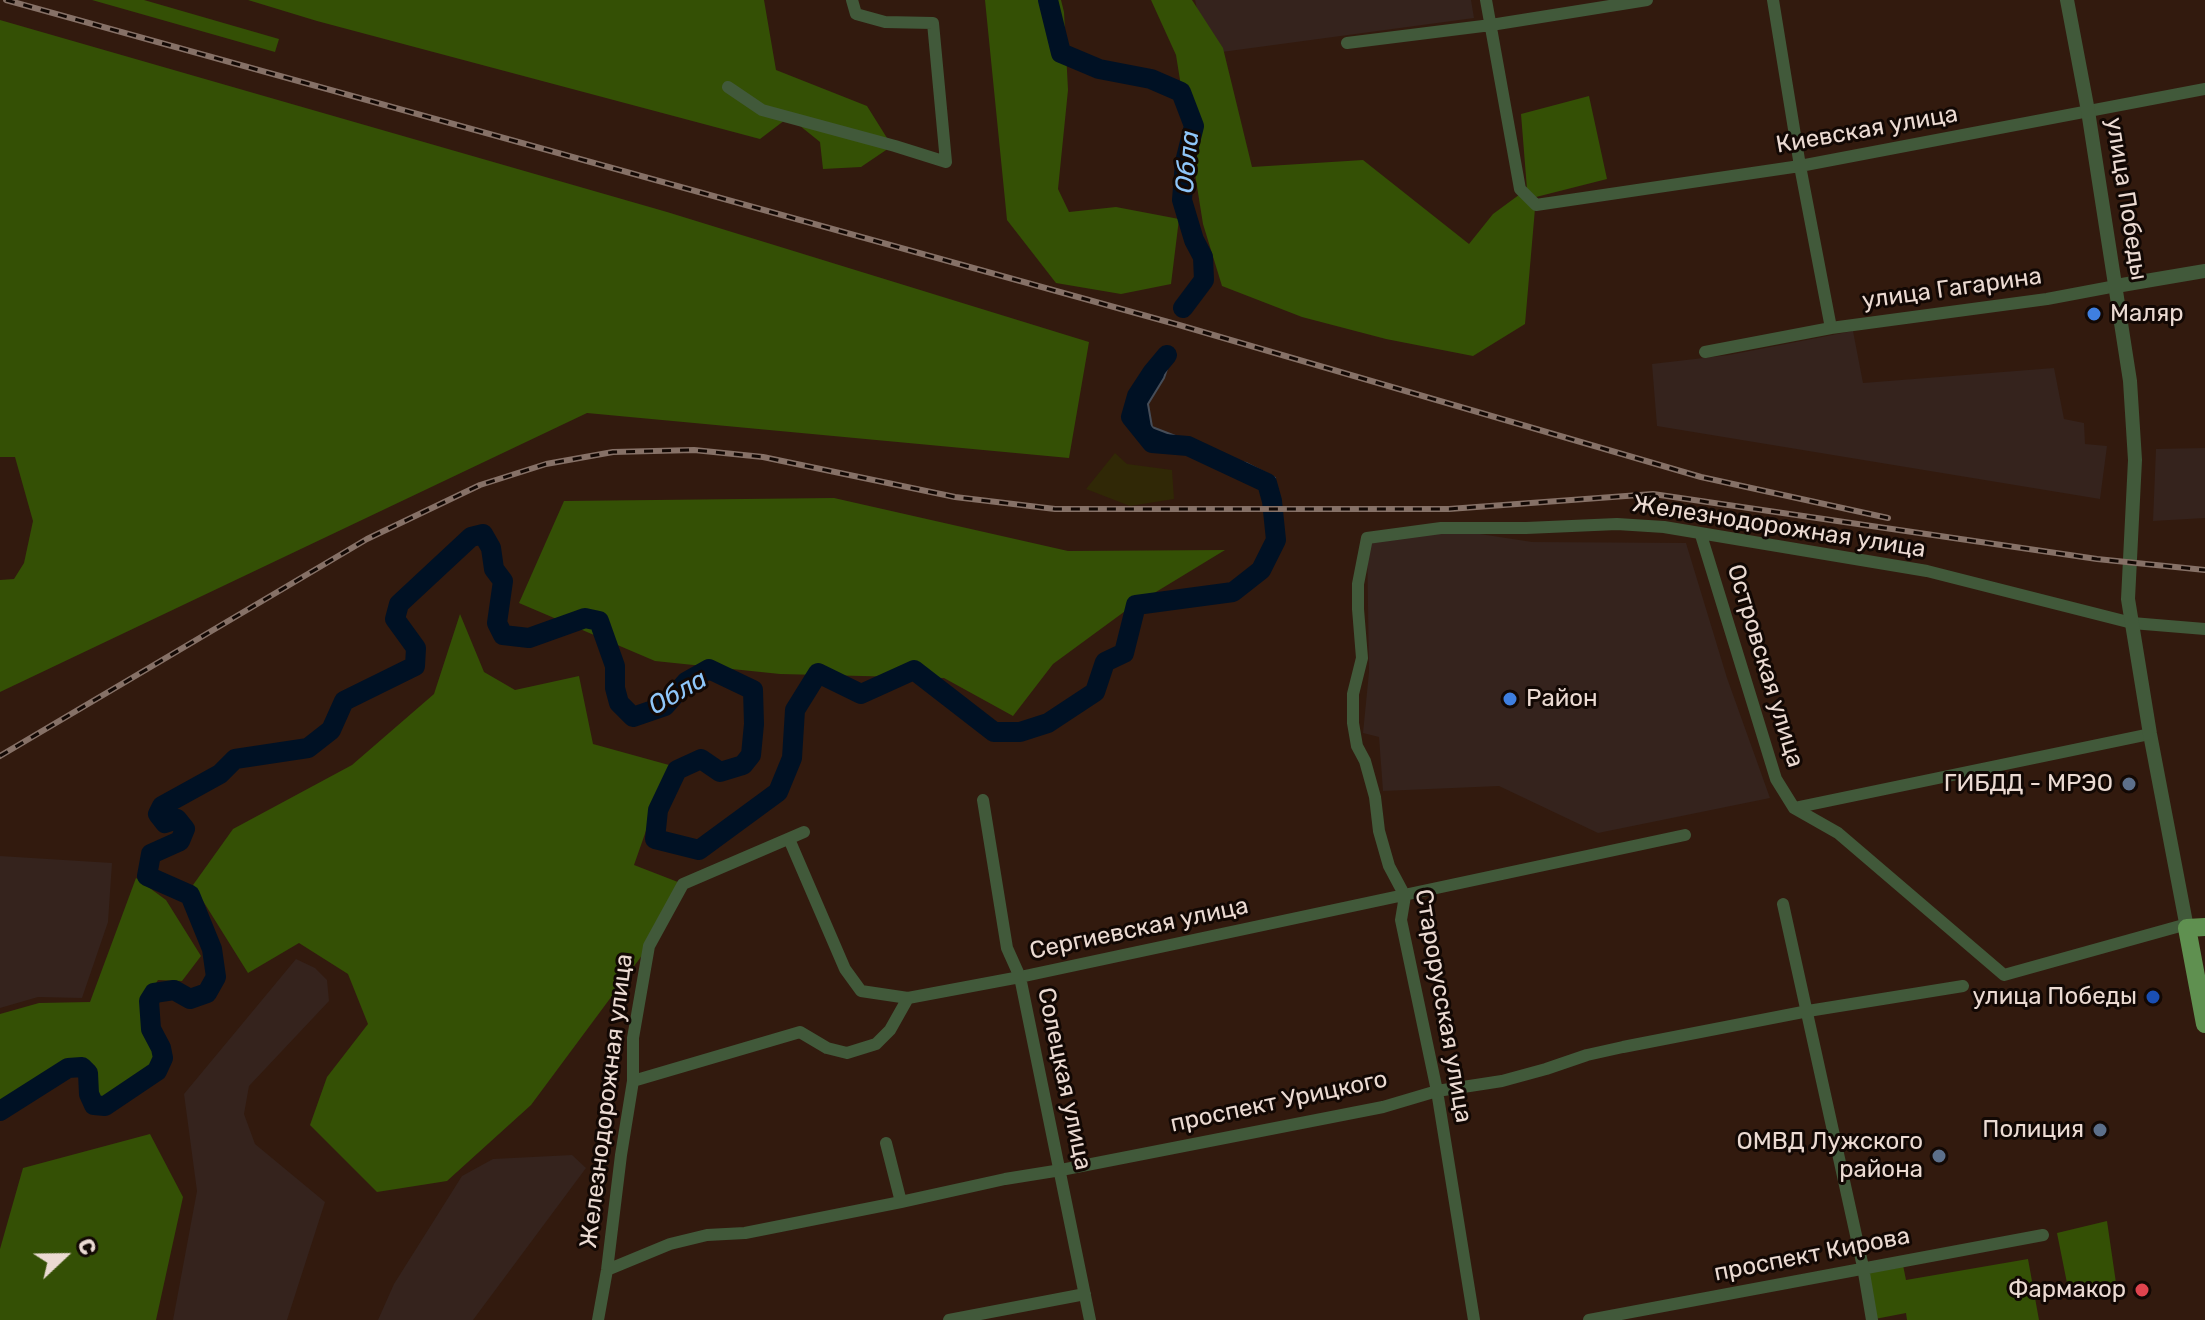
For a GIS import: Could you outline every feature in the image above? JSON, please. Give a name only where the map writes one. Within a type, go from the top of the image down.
[{"type":"main road","name":"улица Победы","points":[[2196,928],[2205,1024]]},
{"type":"street","points":[[728,87],[762,110],[946,162],[933,23],[885,22],[856,14],[852,0]]},
{"type":"street","points":[[1486,0],[1491,25]]},
{"type":"street","points":[[1347,43],[1491,25],[1647,0]]},
{"type":"street","points":[[1773,0],[1831,328]]},
{"type":"street","name":"улица Победы","points":[[2067,0],[2088,111],[2130,381],[2135,460],[2128,599],[2150,734],[2196,928]]},
{"type":"street","name":"Киевская улица","points":[[1491,25],[1520,189],[1536,205],[1800,166],[2205,89]]},
{"type":"street","name":"улица Гагарина","points":[[1705,352],[1831,328],[2047,299],[2205,271]]},
{"type":"street","name":"Железнодорожная улица","points":[[1362,658],[1358,584],[1367,538],[1441,528],[1617,524],[1664,527],[1927,571],[2132,623],[2205,629]]},
{"type":"street","name":"Островская улица","points":[[1701,535],[1776,779],[1794,808]]},
{"type":"street","name":"Старорусская улица","points":[[1362,658],[1353,694],[1353,723],[1357,746],[1365,761],[1375,797],[1379,831],[1389,866],[1405,896],[1401,920],[1437,1091],[1474,1320]]},
{"type":"street","points":[[1794,808],[2150,734]]},
{"type":"street","name":"Солецкая улица","points":[[983,800],[1007,948],[1020,977],[1090,1320]]},
{"type":"street","points":[[1794,808],[1838,833],[2004,975],[2175,927],[2196,928]]},
{"type":"street","name":"Железнодорожная улица","points":[[598,1320],[633,1081],[633,1038],[649,946],[683,884],[804,832]]},
{"type":"street","name":"Сергиевская улица","points":[[789,839],[845,969],[861,991],[908,998],[1020,977],[1685,835]]},
{"type":"street","points":[[1783,904],[1872,1320]]},
{"type":"street","name":"проспект Урицкого","points":[[607,1270],[670,1244],[707,1235],[745,1233],[1005,1179],[1383,1107],[1437,1091],[1502,1081],[1587,1055],[1808,1011],[1963,986]]},
{"type":"street","points":[[633,1081],[800,1032],[827,1048],[847,1053],[876,1044],[890,1030],[908,998]]},
{"type":"street","points":[[886,1143],[901,1202]]},
{"type":"street","name":"проспект Кирова","points":[[1589,1320],[2043,1235]]},
{"type":"street","points":[[949,1320],[1085,1294]]},
{"type":"shaded area","points":[[1195,0],[1471,0],[1474,18],[1207,54]]},
{"type":"shaded area","points":[[1853,331],[1863,383],[2054,368],[2064,419],[2084,423],[2085,444],[2107,446],[2100,499],[1657,426],[1652,364],[1729,355]]},
{"type":"shaded area","points":[[2205,448],[2205,518],[2153,521],[2156,449]]},
{"type":"shaded area","points":[[1441,528],[1532,542],[1686,543],[1727,678],[1770,798],[1598,833],[1499,786],[1383,791],[1379,737],[1363,733],[1369,672],[1367,538]]},
{"type":"shaded area","points":[[0,856],[112,863],[108,922],[82,998],[38,997],[0,1008]]},
{"type":"shaded area","points":[[296,959],[315,968],[327,980],[329,1001],[249,1086],[244,1114],[255,1144],[325,1202],[287,1320],[173,1320],[197,1191],[184,1094]]},
{"type":"shaded area","points":[[572,1155],[586,1168],[473,1320],[378,1320],[394,1284],[462,1176],[493,1159]]},
{"type":"green space","points":[[92,0],[144,0],[279,39],[275,52]]},
{"type":"green space","points":[[248,0],[764,0],[776,70],[867,106],[892,146],[861,167],[823,169],[820,142],[789,117],[760,139]]},
{"type":"green space","points":[[985,0],[1061,0],[1068,90],[1058,189],[1069,212],[1116,207],[1179,219],[1171,284],[1121,294],[1056,283],[1007,220]]},
{"type":"green space","points":[[1151,0],[1192,0],[1223,48],[1252,167],[1363,160],[1469,244],[1493,214],[1527,189],[1521,114],[1589,96],[1607,179],[1536,197],[1525,324],[1473,356],[1386,339],[1302,317],[1222,286],[1203,224],[1176,55]]},
{"type":"green space","points":[[0,20],[667,212],[1089,342],[1069,458],[587,413],[0,692],[0,580],[14,579],[24,563],[33,521],[15,457],[0,457]]},
{"type":"green space","points":[[834,498],[1068,551],[1225,550],[1128,609],[1053,664],[1013,716],[944,678],[780,674],[655,661],[519,603],[564,501]]},
{"type":"green space","points":[[460,614],[484,672],[515,690],[579,676],[593,744],[669,765],[634,865],[683,884],[649,946],[531,1105],[447,1181],[377,1192],[310,1125],[327,1077],[368,1024],[348,974],[299,943],[248,973],[193,885],[233,829],[352,765],[434,694]]},
{"type":"green space","points":[[136,878],[166,900],[201,956],[182,981],[158,980],[144,1002],[146,1030],[157,1058],[153,1068],[103,1101],[97,1100],[93,1093],[93,1071],[85,1062],[66,1064],[0,1105],[0,1014],[39,1003],[90,1002]]},
{"type":"green space","points":[[150,1134],[183,1197],[156,1320],[0,1320],[0,1249],[23,1168]]},
{"type":"green space","points":[[2107,1221],[2116,1283],[2069,1293],[2057,1233]]},
{"type":"green space","points":[[2028,1259],[2039,1320],[1907,1320],[1906,1313],[1875,1319],[1866,1267],[1902,1260],[1906,1280]]},
{"type":"sand","points":[[1115,453],[1127,464],[1172,470],[1174,499],[1130,506],[1086,489]]},
{"type":"water","points":[[1167,355],[1170,360],[1164,378],[1148,404],[1152,427],[1225,459],[1246,463],[1275,478],[1267,483],[1188,446],[1152,443],[1131,417],[1137,396]]},
{"type":"waterway","name":"Обла","points":[[1048,0],[1061,53],[1099,69],[1151,79],[1181,92],[1194,126],[1185,162],[1182,200],[1194,240],[1203,257],[1204,280],[1183,308]]},
{"type":"waterway","name":"Обла","points":[[0,1111],[68,1068],[82,1067],[88,1073],[89,1094],[94,1105],[105,1106],[157,1071],[163,1058],[151,1029],[149,1001],[154,993],[174,990],[190,999],[207,993],[216,977],[212,949],[190,895],[147,876],[151,854],[180,841],[185,829],[177,819],[165,823],[158,814],[162,806],[220,774],[235,759],[308,748],[331,730],[344,701],[415,666],[416,648],[395,619],[399,604],[471,537],[483,534],[491,548],[494,569],[503,581],[497,623],[503,635],[529,638],[585,618],[599,621],[615,666],[619,703],[633,717],[665,706],[686,682],[709,669],[753,690],[751,755],[743,765],[720,772],[701,759],[677,770],[658,810],[655,839],[699,850],[778,792],[792,758],[795,710],[818,673],[861,694],[914,670],[994,732],[1020,732],[1048,723],[1095,692],[1105,662],[1124,653],[1136,605],[1233,592],[1261,570],[1276,540],[1267,483],[1188,446],[1152,443],[1131,417],[1137,396],[1167,355]]},
{"type":"railway","points":[[6,0],[1179,325],[1701,477],[1888,518]]},
{"type":"railway","points":[[0,756],[367,539],[480,485],[546,464],[613,452],[694,450],[763,457],[955,497],[1055,509],[1449,509],[1653,494],[2097,559],[2205,570]]},
{"type":"place","name":"Маляр","points":[[2094,314]]},
{"type":"place","name":"Район","points":[[1510,699]]},
{"type":"place","name":"ГИБДД - МРЭО","points":[[2129,784]]},
{"type":"place","name":"улица Победы","points":[[2153,997]]},
{"type":"place","name":"Полиция","points":[[2100,1130]]},
{"type":"place","name":"ОМВД Лужского района","points":[[1939,1156]]},
{"type":"place","name":"Фармакор","points":[[2142,1290]]}]
